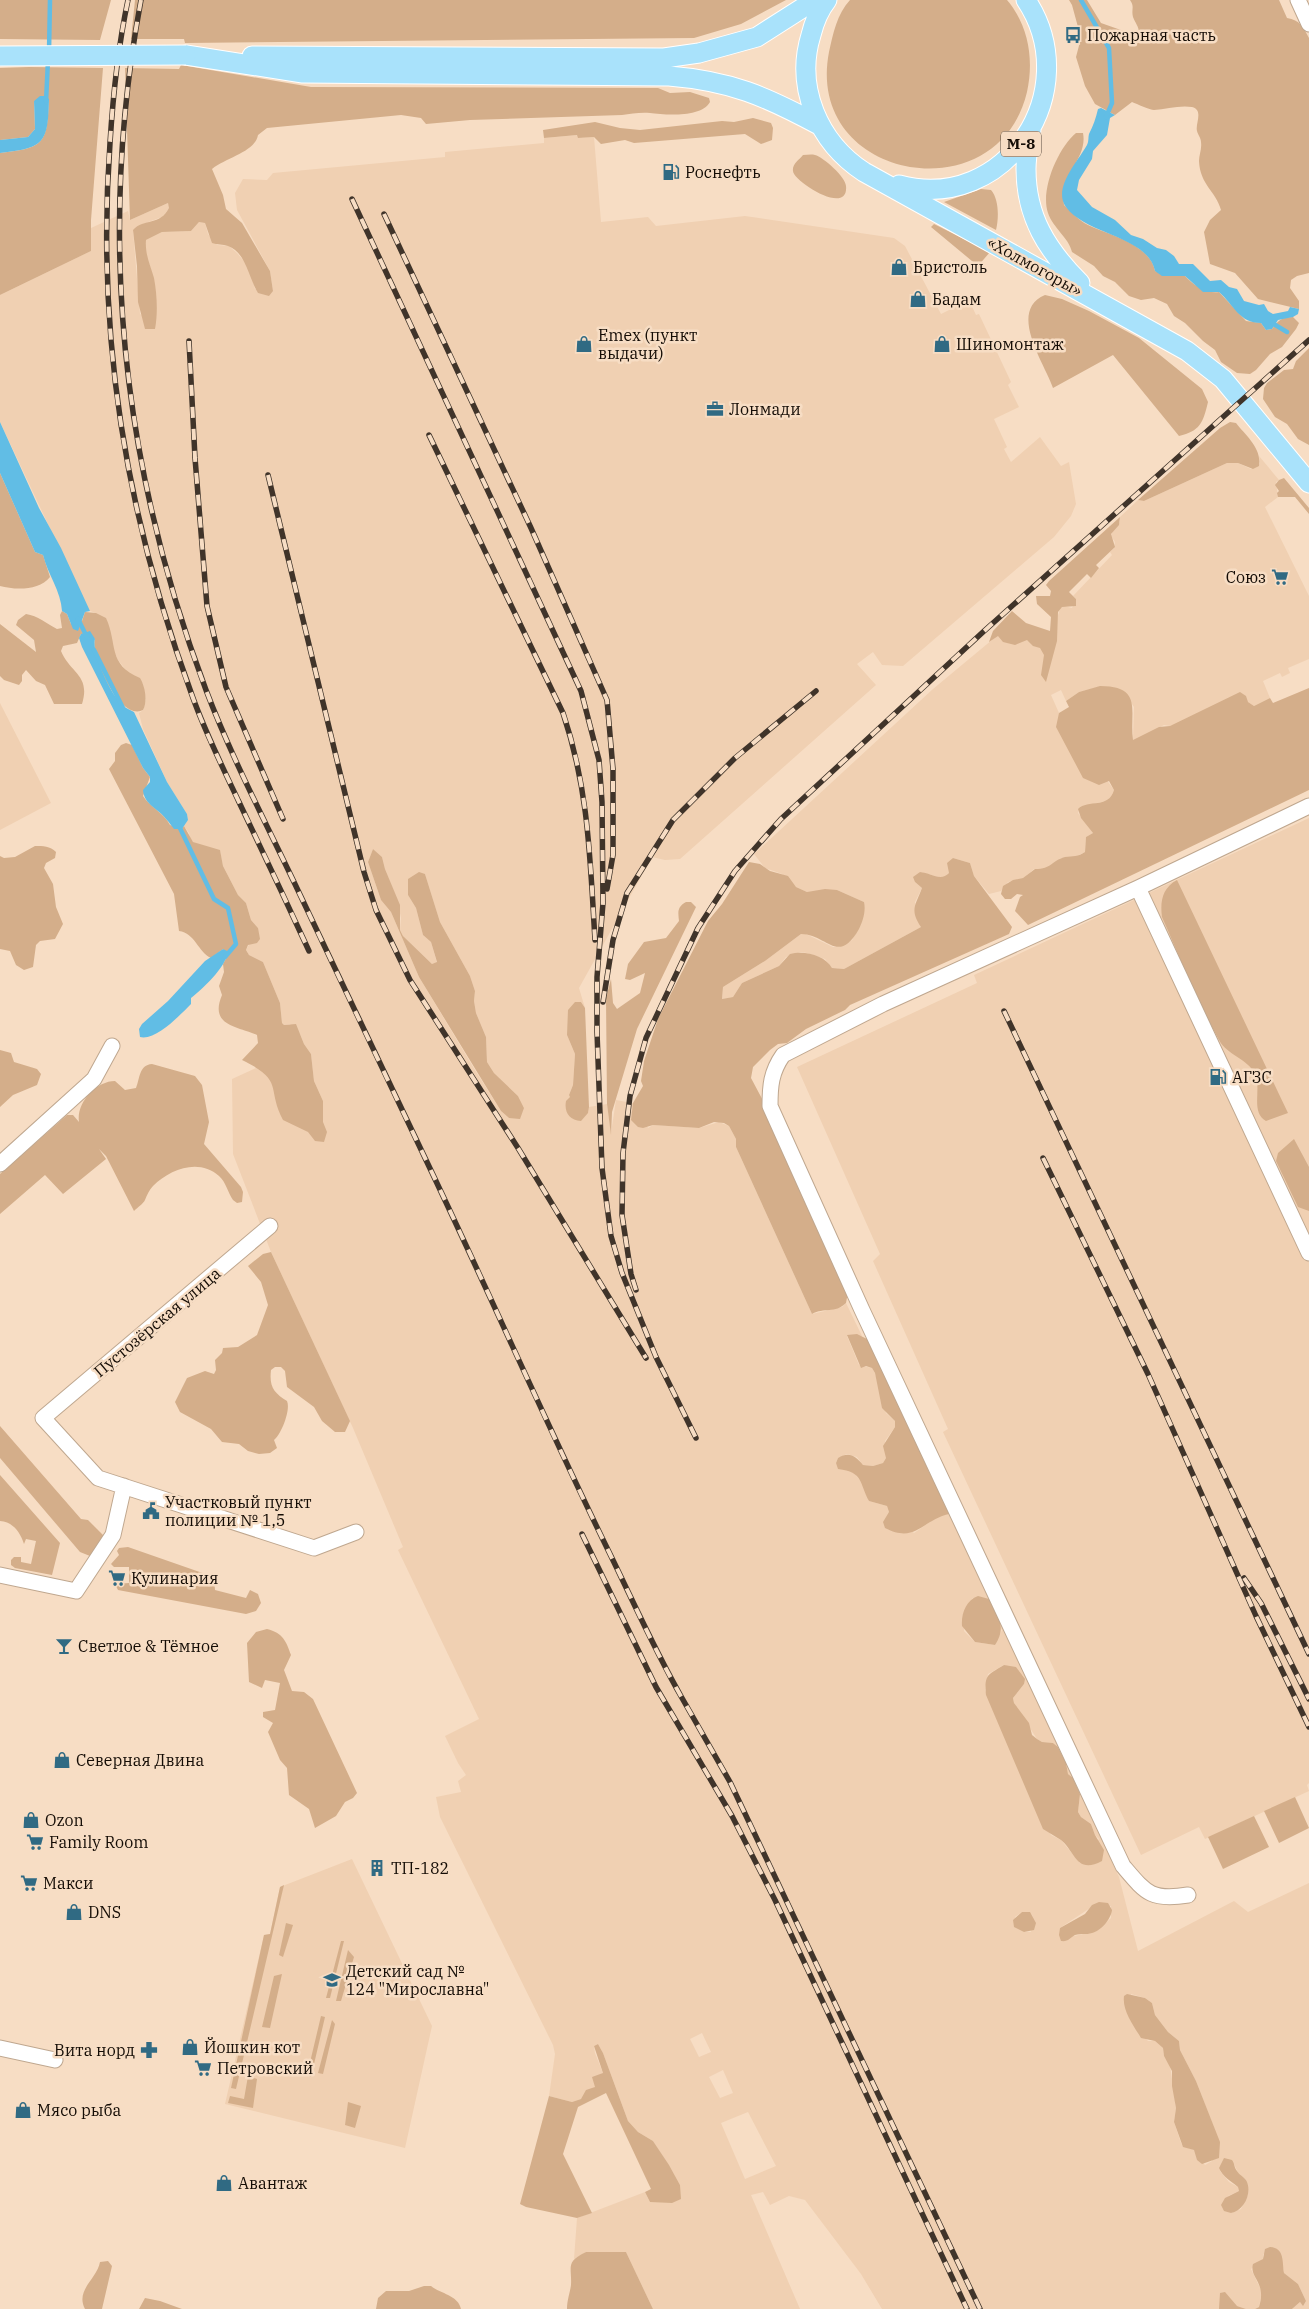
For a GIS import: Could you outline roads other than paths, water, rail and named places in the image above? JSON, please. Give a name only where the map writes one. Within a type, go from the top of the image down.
[{"type":"main road","points":[[0,56],[186,55],[664,58],[729,46],[757,37],[815,0]]},
{"type":"main road","name":"«Холмогоры»","points":[[827,0],[814,23],[806,60],[809,97],[820,125],[842,155],[857,167],[1097,300]]},
{"type":"main road","name":"«Холмогоры»","points":[[1026,0],[1040,26],[1047,58],[1048,76],[1044,97],[1031,129],[1026,167],[1028,196],[1036,226],[1061,264],[1097,300]]},
{"type":"main road","points":[[186,55],[303,73],[669,76],[696,78],[724,83],[754,93],[820,125]]},
{"type":"main road","name":"«Холмогоры»","points":[[881,180],[910,188],[928,189],[946,188],[966,183],[991,171],[1008,158],[1031,129]]},
{"type":"main road","name":"М-8","points":[[1097,300],[1187,351],[1223,378],[1309,484]]},
{"type":"street","points":[[1298,0],[1309,24]]},
{"type":"street","points":[[1188,1895],[1165,1898],[1142,1888],[1123,1866],[862,1310],[770,1106],[772,1075],[774,1068],[783,1055],[883,1004],[1138,888],[1309,806]]},
{"type":"street","points":[[1138,888],[1309,1253]]},
{"type":"street","points":[[0,1164],[94,1079],[112,1046]]},
{"type":"street","name":"Пустозёрская улица","points":[[124,1486],[98,1478],[43,1418],[270,1226]]},
{"type":"street","points":[[0,1575],[76,1591],[113,1535],[124,1486],[314,1548],[356,1532]]},
{"type":"street","points":[[0,2048],[55,2060]]},
{"type":"water","points":[[40,96],[45,96],[49,99],[47,126],[41,141],[35,146],[26,149],[0,153],[0,140],[28,137],[35,129],[34,101]]},
{"type":"water","points":[[1101,108],[1115,115],[1110,118],[1107,135],[1093,151],[1092,159],[1079,180],[1077,190],[1092,207],[1115,220],[1131,235],[1143,239],[1157,248],[1166,250],[1174,256],[1179,264],[1193,264],[1210,281],[1221,280],[1229,287],[1237,289],[1244,301],[1259,305],[1264,304],[1268,311],[1273,314],[1288,311],[1290,307],[1299,309],[1298,314],[1278,320],[1272,329],[1266,330],[1261,323],[1242,317],[1219,292],[1203,292],[1185,276],[1162,276],[1155,271],[1150,259],[1141,250],[1087,224],[1066,207],[1062,191],[1064,183],[1087,145],[1098,109]]},
{"type":"water","points":[[0,422],[39,508],[61,548],[90,611],[85,612],[78,631],[73,629],[67,614],[62,611],[57,590],[43,555],[35,552],[0,473]]},
{"type":"water","points":[[90,631],[95,639],[99,664],[113,694],[123,706],[134,712],[167,782],[187,814],[188,820],[182,829],[174,829],[144,795],[143,790],[150,782],[150,777],[143,768],[79,638],[81,634]]},
{"type":"water","points":[[223,949],[227,951],[224,963],[213,977],[191,998],[191,1004],[160,1031],[153,1035],[140,1037],[139,1029],[142,1024],[168,1001],[205,961]]},
{"type":"waterway","points":[[49,52],[50,0]]},
{"type":"waterway","points":[[1081,0],[1109,48],[1112,103],[1106,117]]},
{"type":"waterway","points":[[46,102],[48,60]]},
{"type":"waterway","points":[[1272,323],[1287,332]]},
{"type":"waterway","points":[[78,619],[87,637]]},
{"type":"waterway","points":[[94,650],[123,708]]},
{"type":"waterway","points":[[179,826],[214,899],[228,908],[236,944],[225,957]]},
{"type":"railway","points":[[128,0],[114,89],[107,215],[108,286],[112,356],[121,425],[134,494],[150,562],[170,630],[198,711],[309,951]]},
{"type":"railway","points":[[141,0],[128,88],[121,176],[120,263],[125,350],[137,436],[154,521],[177,606],[206,690],[237,763],[449,1209],[644,1626],[730,1782],[980,2309]]},
{"type":"railway","points":[[352,199],[581,691],[599,760],[602,802],[603,903],[597,977],[597,1032],[602,1168],[611,1236],[622,1273],[656,1357],[696,1438]]},
{"type":"railway","points":[[384,214],[531,528],[607,700],[613,769],[613,855],[607,889]]},
{"type":"railway","points":[[636,1290],[631,1274],[622,1215],[623,1153],[630,1096],[646,1038],[698,928],[735,871],[781,819],[983,632],[1309,340]]},
{"type":"railway","points":[[189,341],[195,458],[207,606],[226,687],[283,819]]},
{"type":"railway","points":[[429,435],[563,713],[572,742],[587,825],[595,940]]},
{"type":"railway","points":[[268,475],[364,872],[376,910],[410,980],[518,1148],[646,1358]]},
{"type":"railway","points":[[603,1002],[613,940],[627,893],[673,820],[735,758],[816,691]]},
{"type":"railway","points":[[1004,1011],[1309,1654]]},
{"type":"railway","points":[[1043,1158],[1148,1374],[1256,1616],[1309,1727]]},
{"type":"railway","points":[[582,1534],[656,1687],[732,1816],[775,1900],[967,2309]]},
{"type":"railway","points":[[1244,1578],[1261,1603],[1309,1699]]},
{"type":"place","name":"Пожарная часть","points":[[1073,35]]},
{"type":"place","name":"Роснефть","points":[[671,172]]},
{"type":"place","name":"Бристоль","points":[[899,267]]},
{"type":"place","name":"Бадам","points":[[918,299]]},
{"type":"place","name":"Emex (пункт выдачи)","points":[[584,344]]},
{"type":"place","name":"Шиномонтаж","points":[[942,344]]},
{"type":"place","name":"Лонмади","points":[[715,409]]},
{"type":"place","name":"Союз","points":[[1280,577]]},
{"type":"place","name":"АГЗС","points":[[1218,1077]]},
{"type":"place","name":"Участковый пункт полиции № 1,5","points":[[151,1511]]},
{"type":"place","name":"Кулинария","points":[[117,1578]]},
{"type":"place","name":"Светлое & Тёмное","points":[[64,1646]]},
{"type":"place","name":"Северная Двина","points":[[62,1760]]},
{"type":"place","name":"Ozon","points":[[31,1820]]},
{"type":"place","name":"Family Room","points":[[35,1842]]},
{"type":"place","name":"ТП-182","points":[[377,1868]]},
{"type":"place","name":"Макси","points":[[29,1883]]},
{"type":"place","name":"DNS","points":[[74,1912]]},
{"type":"place","name":"Детский сад № 124 \"Мирославна\"","points":[[332,1980]]},
{"type":"place","name":"Йошкин кот","points":[[190,2047]]},
{"type":"place","name":"Вита норд","points":[[149,2050]]},
{"type":"place","name":"Петровский","points":[[203,2068]]},
{"type":"place","name":"Мясо рыба","points":[[23,2110]]},
{"type":"place","name":"Авантаж","points":[[224,2183]]}]
